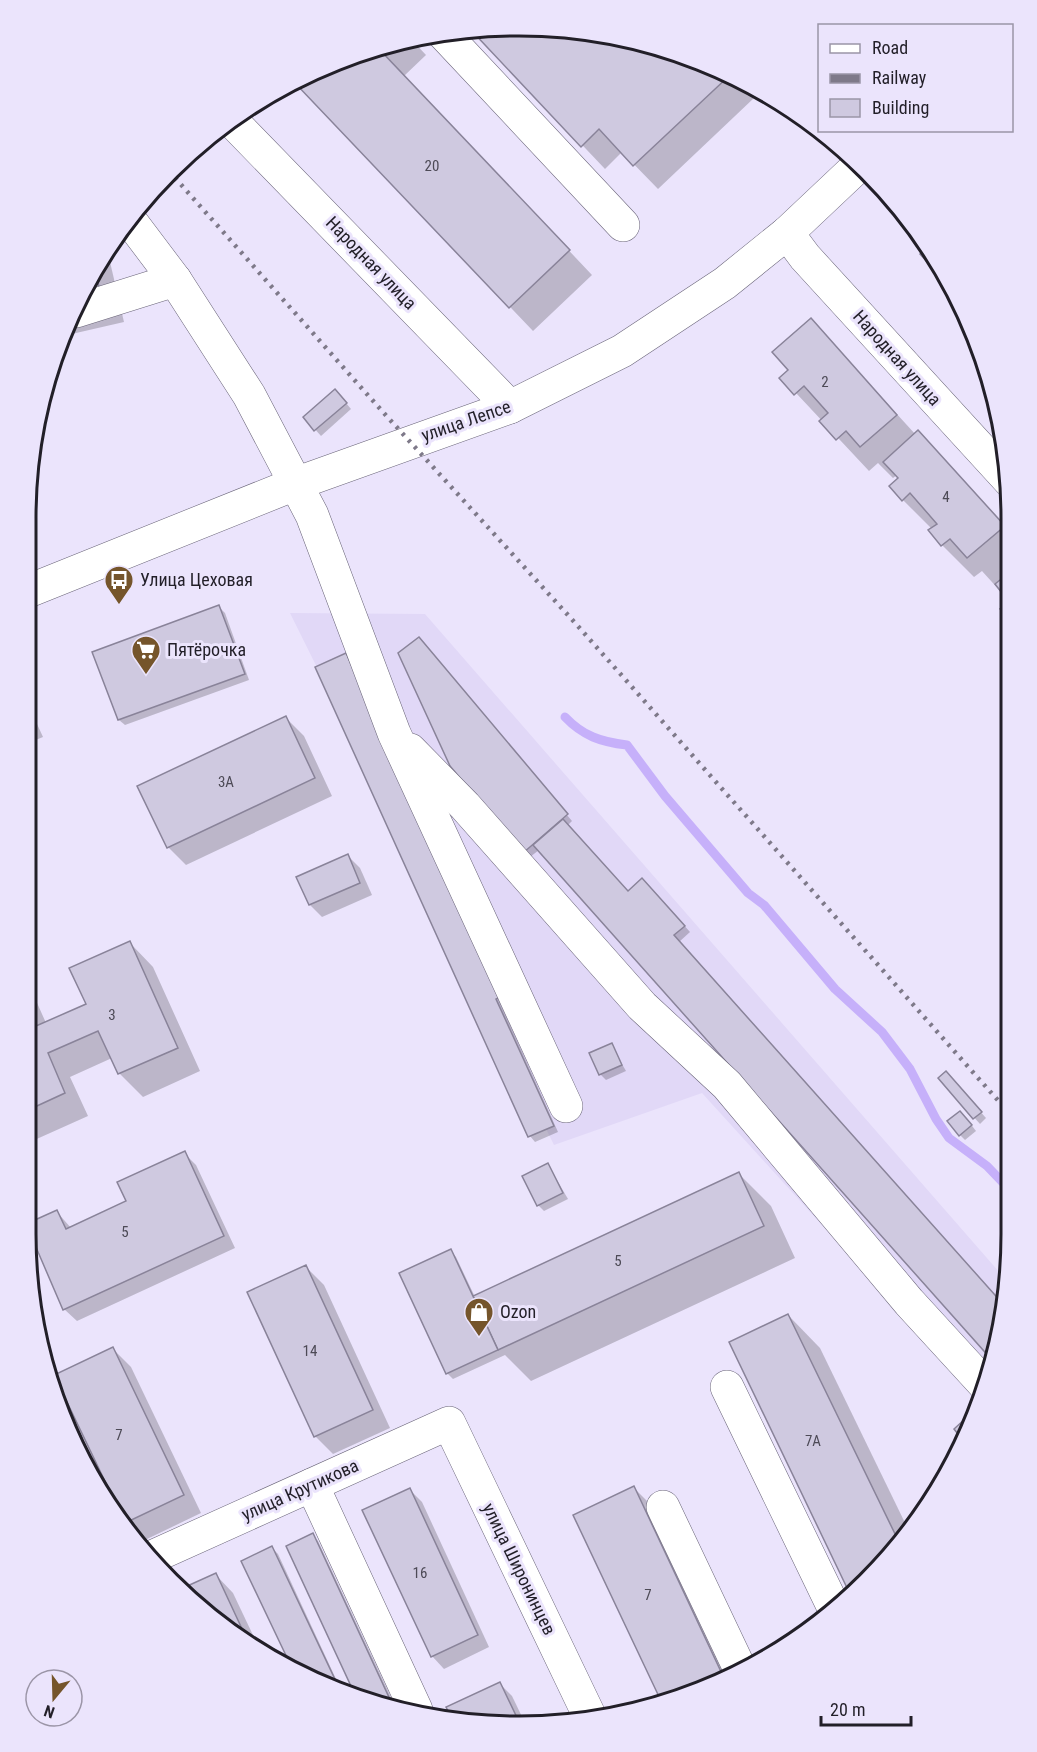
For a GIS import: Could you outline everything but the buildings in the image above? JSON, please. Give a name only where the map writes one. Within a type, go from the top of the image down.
[{"type":"street","points":[[450,41],[623,225]]},
{"type":"street","name":"Народная улица","points":[[237,127],[510,407]]},
{"type":"street","name":"улица Лепсе","points":[[36,588],[296,484],[510,407],[622,351],[725,283],[787,233],[853,171]]},
{"type":"street","points":[[135,227],[176,280],[254,403],[312,515],[394,733],[566,1107]]},
{"type":"street","name":"Народная улица","points":[[787,233],[805,257],[998,468]]},
{"type":"street","points":[[84,308],[176,280]]},
{"type":"street","points":[[394,733],[465,806],[642,1006],[727,1085],[909,1302],[979,1377]]},
{"type":"street","points":[[727,1387],[831,1601]]},
{"type":"street","name":"улица Крутикова","points":[[158,1554],[448,1423]]},
{"type":"street","name":"улица Широнинцев","points":[[448,1423],[587,1711]]},
{"type":"street","points":[[312,1485],[413,1705]]},
{"type":"street","points":[[663,1508],[737,1663]]},
{"type":"shaded area","points":[[290,613],[425,614],[999,1272],[992,1328],[974,1392],[702,1093],[554,1145]]},
{"type":"waterway","points":[[565,717],[593,737],[627,745],[665,796],[748,893],[764,905],[835,989],[882,1032],[910,1069],[936,1119],[949,1138],[987,1166],[1001,1181]]},
{"type":"railway","points":[[176,178],[382,411],[577,625],[1001,1104]]},
{"type":"place","name":"Улица Цеховая","points":[[119,606]]},
{"type":"place","name":"Пятёрочка","points":[[146,676]]},
{"type":"place","name":"Ozon","points":[[479,1338]]}]
